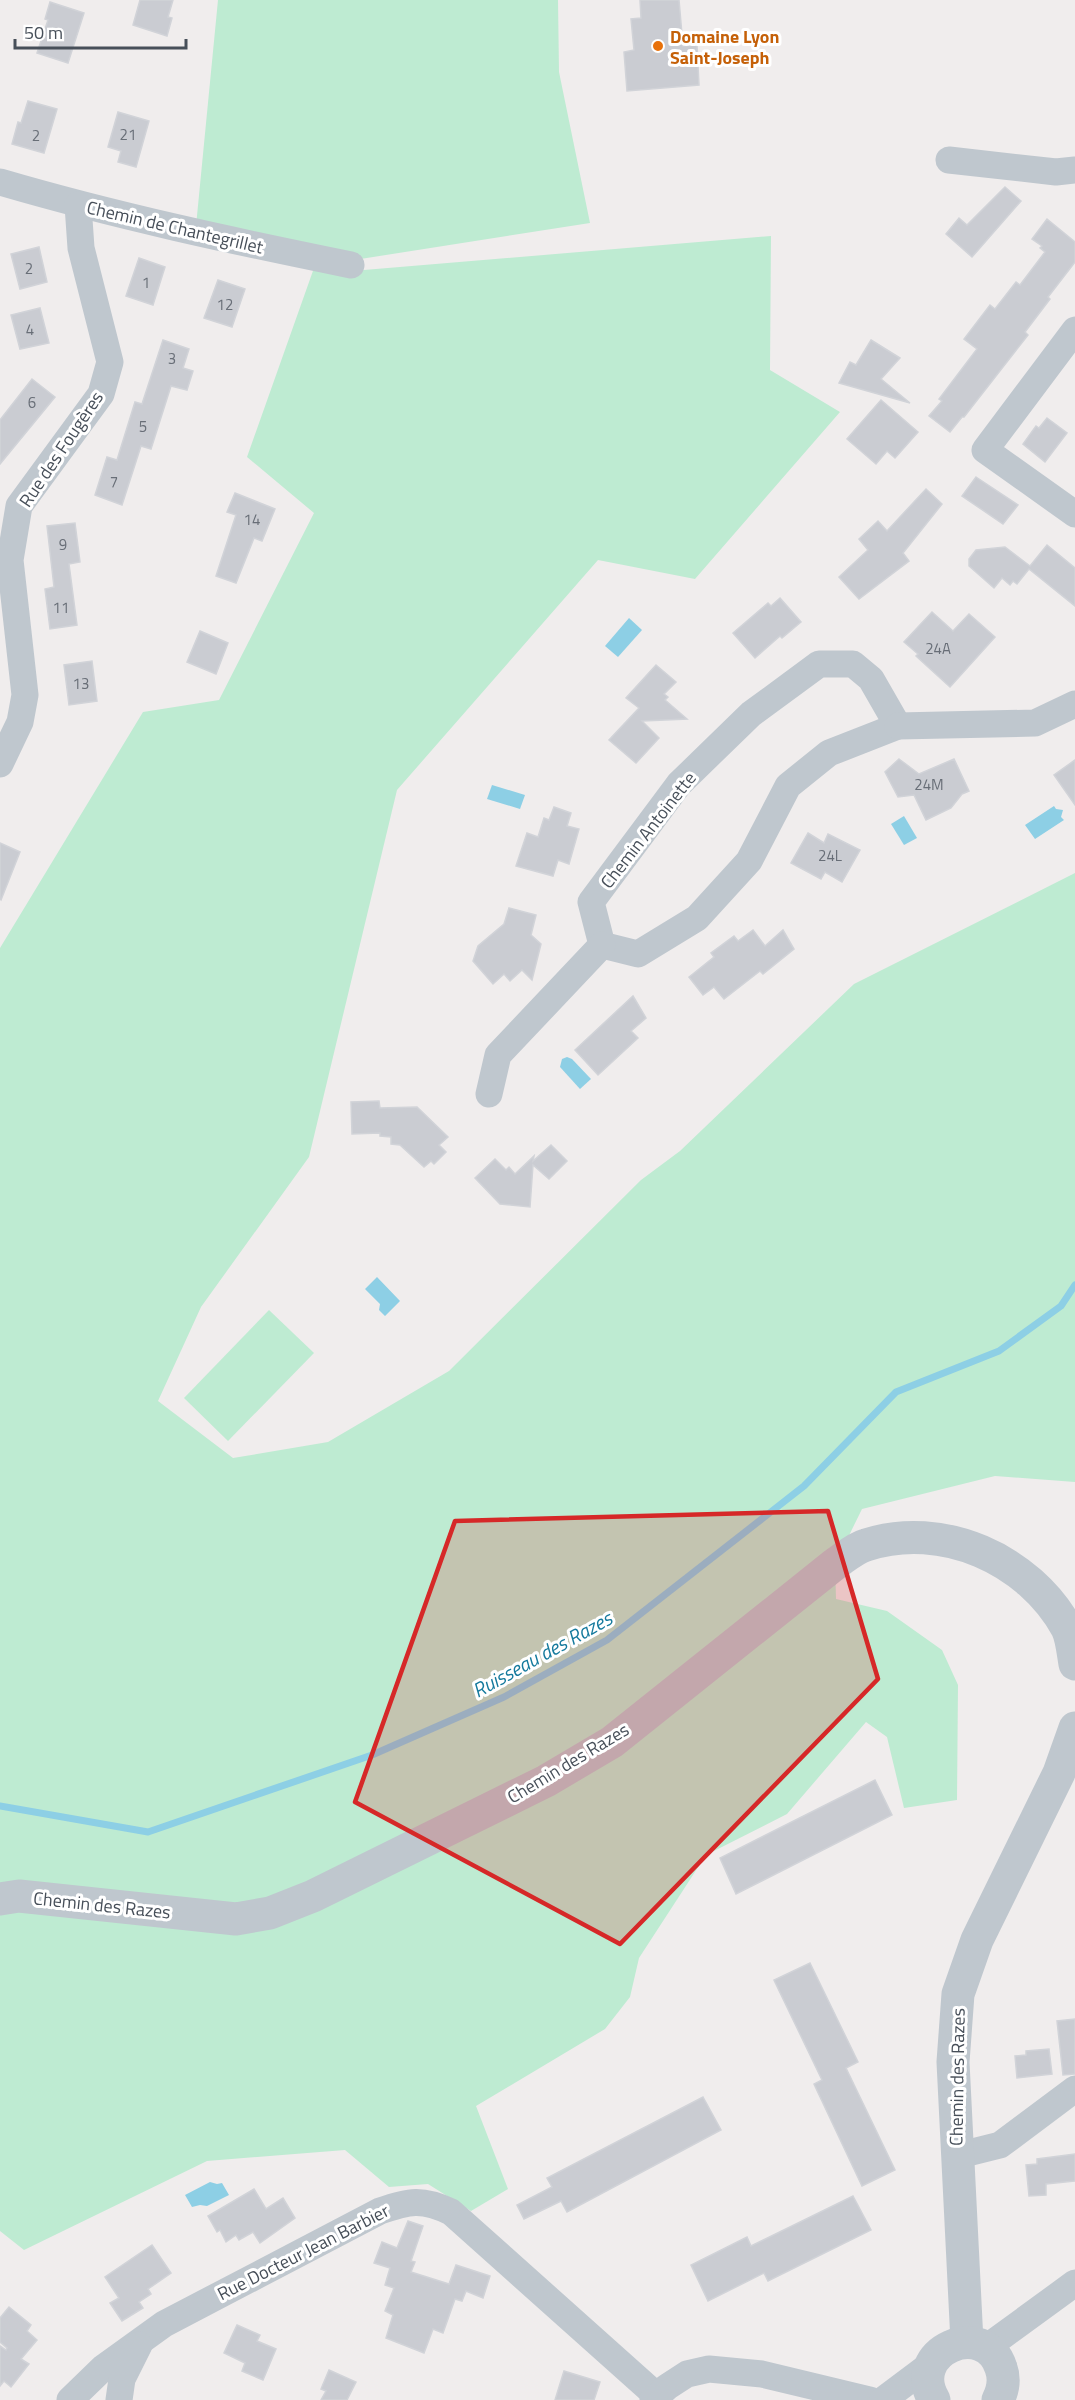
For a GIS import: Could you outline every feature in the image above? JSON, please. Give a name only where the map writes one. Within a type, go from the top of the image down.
[{"type":"street","points":[[950,159],[1056,172],[1075,170]]},
{"type":"street","name":"Chemin de Chantegrillet","points":[[0,182],[78,205],[198,234],[351,265]]},
{"type":"street","name":"Rue des Fougères","points":[[0,764],[20,722],[25,695],[10,560],[19,506],[101,394],[110,362],[81,248],[78,205]]},
{"type":"street","points":[[1075,330],[985,450],[1075,514]]},
{"type":"street","name":"Chemin Antoinette","points":[[602,945],[591,902],[679,784],[751,714],[819,664],[853,664],[871,679],[898,726]]},
{"type":"street","points":[[489,1094],[498,1055],[602,945],[638,954],[696,918],[749,861],[788,786],[830,753],[898,726],[1035,723],[1075,704]]},
{"type":"street","name":"Chemin des Razes","points":[[0,1899],[19,1896],[236,1919],[270,1913],[313,1896],[546,1781],[612,1742],[835,1564],[865,1545],[899,1539],[936,1538],[976,1548],[1009,1566],[1041,1593],[1071,1628],[1075,1664]]},
{"type":"street","name":"Chemin des Razes","points":[[977,2345],[956,2156],[954,2062],[958,1994],[977,1940],[1059,1773],[1075,1728]]},
{"type":"street","points":[[956,2156],[1000,2145],[1075,2089]]},
{"type":"street","name":"Rue Docteur Jean Barbier","points":[[70,2400],[103,2368],[164,2324],[380,2211],[405,2202],[433,2203],[451,2212],[655,2398]]},
{"type":"street","points":[[883,2400],[931,2364],[940,2352],[952,2344],[977,2345],[1075,2283]]},
{"type":"street","name":"Rue Docteur Jean Barbier","points":[[120,2400],[122,2379],[141,2341]]},
{"type":"street","points":[[977,2345],[1000,2364],[1003,2384],[1002,2398]]},
{"type":"street","points":[[928,2399],[927,2380],[931,2364]]},
{"type":"street","points":[[655,2398],[667,2386],[687,2374],[709,2369],[762,2374],[870,2400]]},
{"type":"highlighted area","points":[[828,1511],[878,1679],[620,1944],[355,1802],[455,1521]]},
{"type":"green space","points":[[218,0],[558,0],[559,72],[590,223],[354,260],[196,226]]},
{"type":"green space","points":[[771,236],[770,370],[840,412],[695,579],[598,560],[397,790],[309,1157],[201,1307],[158,1401],[233,1458],[328,1442],[449,1371],[641,1180],[680,1151],[854,984],[1075,873],[1075,1482],[995,1476],[862,1509],[835,1564],[836,1599],[887,1611],[942,1650],[958,1685],[957,1800],[904,1808],[887,1737],[866,1722],[787,1814],[706,1855],[639,1958],[630,1997],[605,2029],[476,2106],[508,2189],[471,2211],[428,2184],[389,2187],[345,2150],[207,2161],[24,2250],[0,2231],[0,948],[143,712],[219,700],[314,513],[247,457],[314,268],[352,271]]},
{"type":"green space","points":[[269,1310],[314,1353],[228,1441],[184,1398]]},
{"type":"water","points":[[629,618],[642,630],[618,657],[605,646]]},
{"type":"water","points":[[492,785],[525,795],[520,809],[487,799]]},
{"type":"water","points":[[1054,806],[1056,809],[1063,810],[1061,817],[1064,820],[1035,839],[1025,825]]},
{"type":"water","points":[[904,816],[917,838],[904,845],[891,824]]},
{"type":"water","points":[[567,1057],[572,1059],[591,1079],[580,1089],[560,1067],[562,1059]]},
{"type":"water","points":[[377,1277],[400,1301],[385,1316],[379,1310],[380,1304],[365,1289]]},
{"type":"water","points":[[210,2182],[222,2183],[229,2195],[207,2206],[192,2207],[185,2195]]},
{"type":"building","points":[[140,0],[173,0],[168,17],[172,18],[167,36],[133,25]]},
{"type":"building","name":"Domaine Lyon Saint-Joseph","points":[[640,0],[679,0],[683,46],[697,45],[699,85],[627,91],[624,52],[634,50],[631,19],[641,18]]},
{"type":"building","points":[[50,2],[84,13],[68,63],[37,53],[48,20],[45,19]]},
{"type":"building","points":[[28,101],[57,109],[44,153],[12,144],[18,122],[21,123]]},
{"type":"building","points":[[118,112],[149,121],[136,167],[118,162],[121,151],[108,147]]},
{"type":"building","points":[[1005,187],[1021,201],[972,257],[946,234],[959,218],[967,225]]},
{"type":"building","points":[[1047,219],[1075,242],[1075,262],[1025,332],[1028,335],[950,432],[929,416],[942,401],[939,399],[977,349],[964,339],[990,305],[995,309],[1016,282],[1020,285],[1045,252],[1040,248],[1042,246],[1032,239]]},
{"type":"building","points":[[39,247],[47,282],[20,289],[11,254]]},
{"type":"building","points":[[139,258],[165,267],[153,305],[126,296]]},
{"type":"building","points":[[218,280],[245,289],[232,327],[204,318]]},
{"type":"building","points":[[40,308],[49,343],[20,349],[11,315]]},
{"type":"building","points":[[163,340],[189,349],[183,368],[193,371],[187,390],[171,386],[151,449],[141,446],[122,505],[95,495],[107,457],[117,460],[135,402],[142,404]]},
{"type":"building","points":[[871,340],[900,358],[881,379],[910,403],[839,383],[850,362],[856,365]]},
{"type":"building","points":[[32,379],[55,397],[0,464],[0,420]]},
{"type":"building","points":[[881,400],[918,432],[895,458],[887,451],[876,464],[847,439]]},
{"type":"building","points":[[1047,418],[1067,433],[1045,462],[1023,444],[1036,426],[1039,428]]},
{"type":"building","points":[[976,477],[1018,505],[1003,524],[962,496]]},
{"type":"building","points":[[926,489],[942,504],[903,553],[909,561],[859,599],[839,577],[868,550],[859,539],[878,521],[887,531]]},
{"type":"building","points":[[235,493],[275,509],[262,541],[254,538],[236,583],[216,576],[236,515],[227,512]]},
{"type":"building","points":[[75,523],[80,562],[69,564],[77,625],[50,629],[45,589],[54,587],[47,526]]},
{"type":"building","points":[[1047,545],[1075,568],[1075,606],[1029,569],[1017,584],[1013,581],[1010,585],[1002,578],[994,588],[969,566],[969,559],[976,550],[1005,547],[1030,566]]},
{"type":"building","points":[[780,598],[801,622],[782,638],[780,636],[755,658],[733,633],[768,603],[771,606]]},
{"type":"building","points":[[932,612],[953,631],[969,614],[995,637],[950,687],[904,642]]},
{"type":"building","points":[[200,631],[228,643],[216,674],[187,662]]},
{"type":"building","points":[[92,661],[97,701],[69,705],[64,665]]},
{"type":"building","points":[[656,665],[676,682],[664,694],[668,697],[665,700],[687,719],[642,721],[659,738],[636,763],[609,740],[639,708],[626,698]]},
{"type":"building","points":[[899,759],[919,774],[954,759],[969,791],[962,794],[951,808],[926,820],[914,795],[898,797],[885,772]]},
{"type":"building","points":[[1075,760],[1075,805],[1054,775]]},
{"type":"building","points":[[554,807],[571,813],[567,826],[579,829],[569,864],[558,860],[553,876],[516,866],[527,833],[538,837],[544,818],[549,820]]},
{"type":"building","points":[[808,833],[824,843],[828,834],[860,850],[842,882],[825,872],[821,879],[791,863]]},
{"type":"building","points":[[0,843],[20,852],[1,900],[0,899]]},
{"type":"building","points":[[509,908],[536,915],[531,935],[541,944],[532,980],[522,970],[510,981],[504,974],[493,984],[473,961],[478,946],[504,924]]},
{"type":"building","points":[[753,930],[765,946],[783,930],[794,949],[763,974],[760,971],[724,999],[714,987],[703,995],[689,977],[714,957],[711,953],[734,936],[738,941]]},
{"type":"building","points":[[633,996],[646,1018],[631,1031],[638,1038],[598,1075],[575,1050]]},
{"type":"building","points":[[379,1101],[380,1108],[417,1107],[448,1137],[439,1145],[446,1152],[434,1164],[431,1161],[424,1167],[400,1145],[391,1144],[391,1137],[380,1136],[380,1133],[352,1134],[351,1102]]},
{"type":"building","points":[[551,1145],[567,1161],[549,1179],[533,1165],[530,1207],[500,1204],[475,1178],[495,1159],[506,1170],[509,1167],[515,1174],[534,1156],[533,1161]]},
{"type":"building","points":[[875,1780],[892,1815],[736,1894],[720,1858]]},
{"type":"building","points":[[810,1963],[858,2062],[846,2068],[895,2170],[862,2186],[814,2084],[822,2080],[774,1980]]},
{"type":"building","points":[[1075,2019],[1075,2074],[1063,2075],[1057,2021]]},
{"type":"building","points":[[1049,2049],[1052,2074],[1017,2078],[1015,2056],[1026,2055],[1026,2051]]},
{"type":"building","points":[[703,2097],[721,2130],[567,2212],[561,2201],[524,2219],[517,2205],[552,2187],[547,2178]]},
{"type":"building","points":[[1075,2154],[1075,2181],[1046,2184],[1046,2195],[1029,2196],[1026,2165],[1037,2164],[1037,2159]]},
{"type":"building","points":[[254,2189],[266,2209],[283,2198],[295,2218],[260,2243],[253,2232],[239,2240],[236,2235],[226,2242],[220,2230],[217,2232],[208,2216]]},
{"type":"building","points":[[853,2196],[871,2230],[768,2281],[764,2273],[708,2301],[691,2265],[747,2237],[751,2246]]},
{"type":"building","points":[[408,2221],[423,2226],[411,2261],[415,2262],[411,2272],[449,2284],[456,2265],[490,2276],[483,2298],[466,2291],[462,2301],[455,2299],[443,2333],[433,2329],[424,2353],[386,2338],[393,2315],[385,2311],[394,2288],[385,2285],[390,2268],[374,2263],[382,2242],[397,2248]]},
{"type":"building","points":[[152,2245],[171,2273],[148,2289],[151,2294],[139,2302],[143,2308],[122,2321],[110,2303],[119,2298],[105,2277]]},
{"type":"building","points":[[9,2307],[31,2325],[27,2331],[37,2340],[21,2359],[29,2364],[11,2387],[4,2381],[0,2386],[0,2346],[6,2350],[7,2348],[0,2342],[0,2318]]},
{"type":"building","points":[[237,2325],[260,2335],[257,2341],[276,2349],[263,2380],[242,2371],[245,2363],[224,2353]]},
{"type":"building","points":[[329,2370],[356,2382],[347,2400],[321,2400],[326,2391],[321,2389]]},
{"type":"building","points":[[564,2371],[600,2382],[594,2400],[555,2400]]},
{"type":"waterway","name":"Ruisseau des Razes","points":[[0,1806],[148,1832],[372,1755],[504,1697],[607,1640],[804,1486],[896,1392],[999,1351],[1061,1306],[1075,1285]]},
{"type":"place","name":"Domaine Lyon Saint-Joseph","points":[[658,46]]}]
